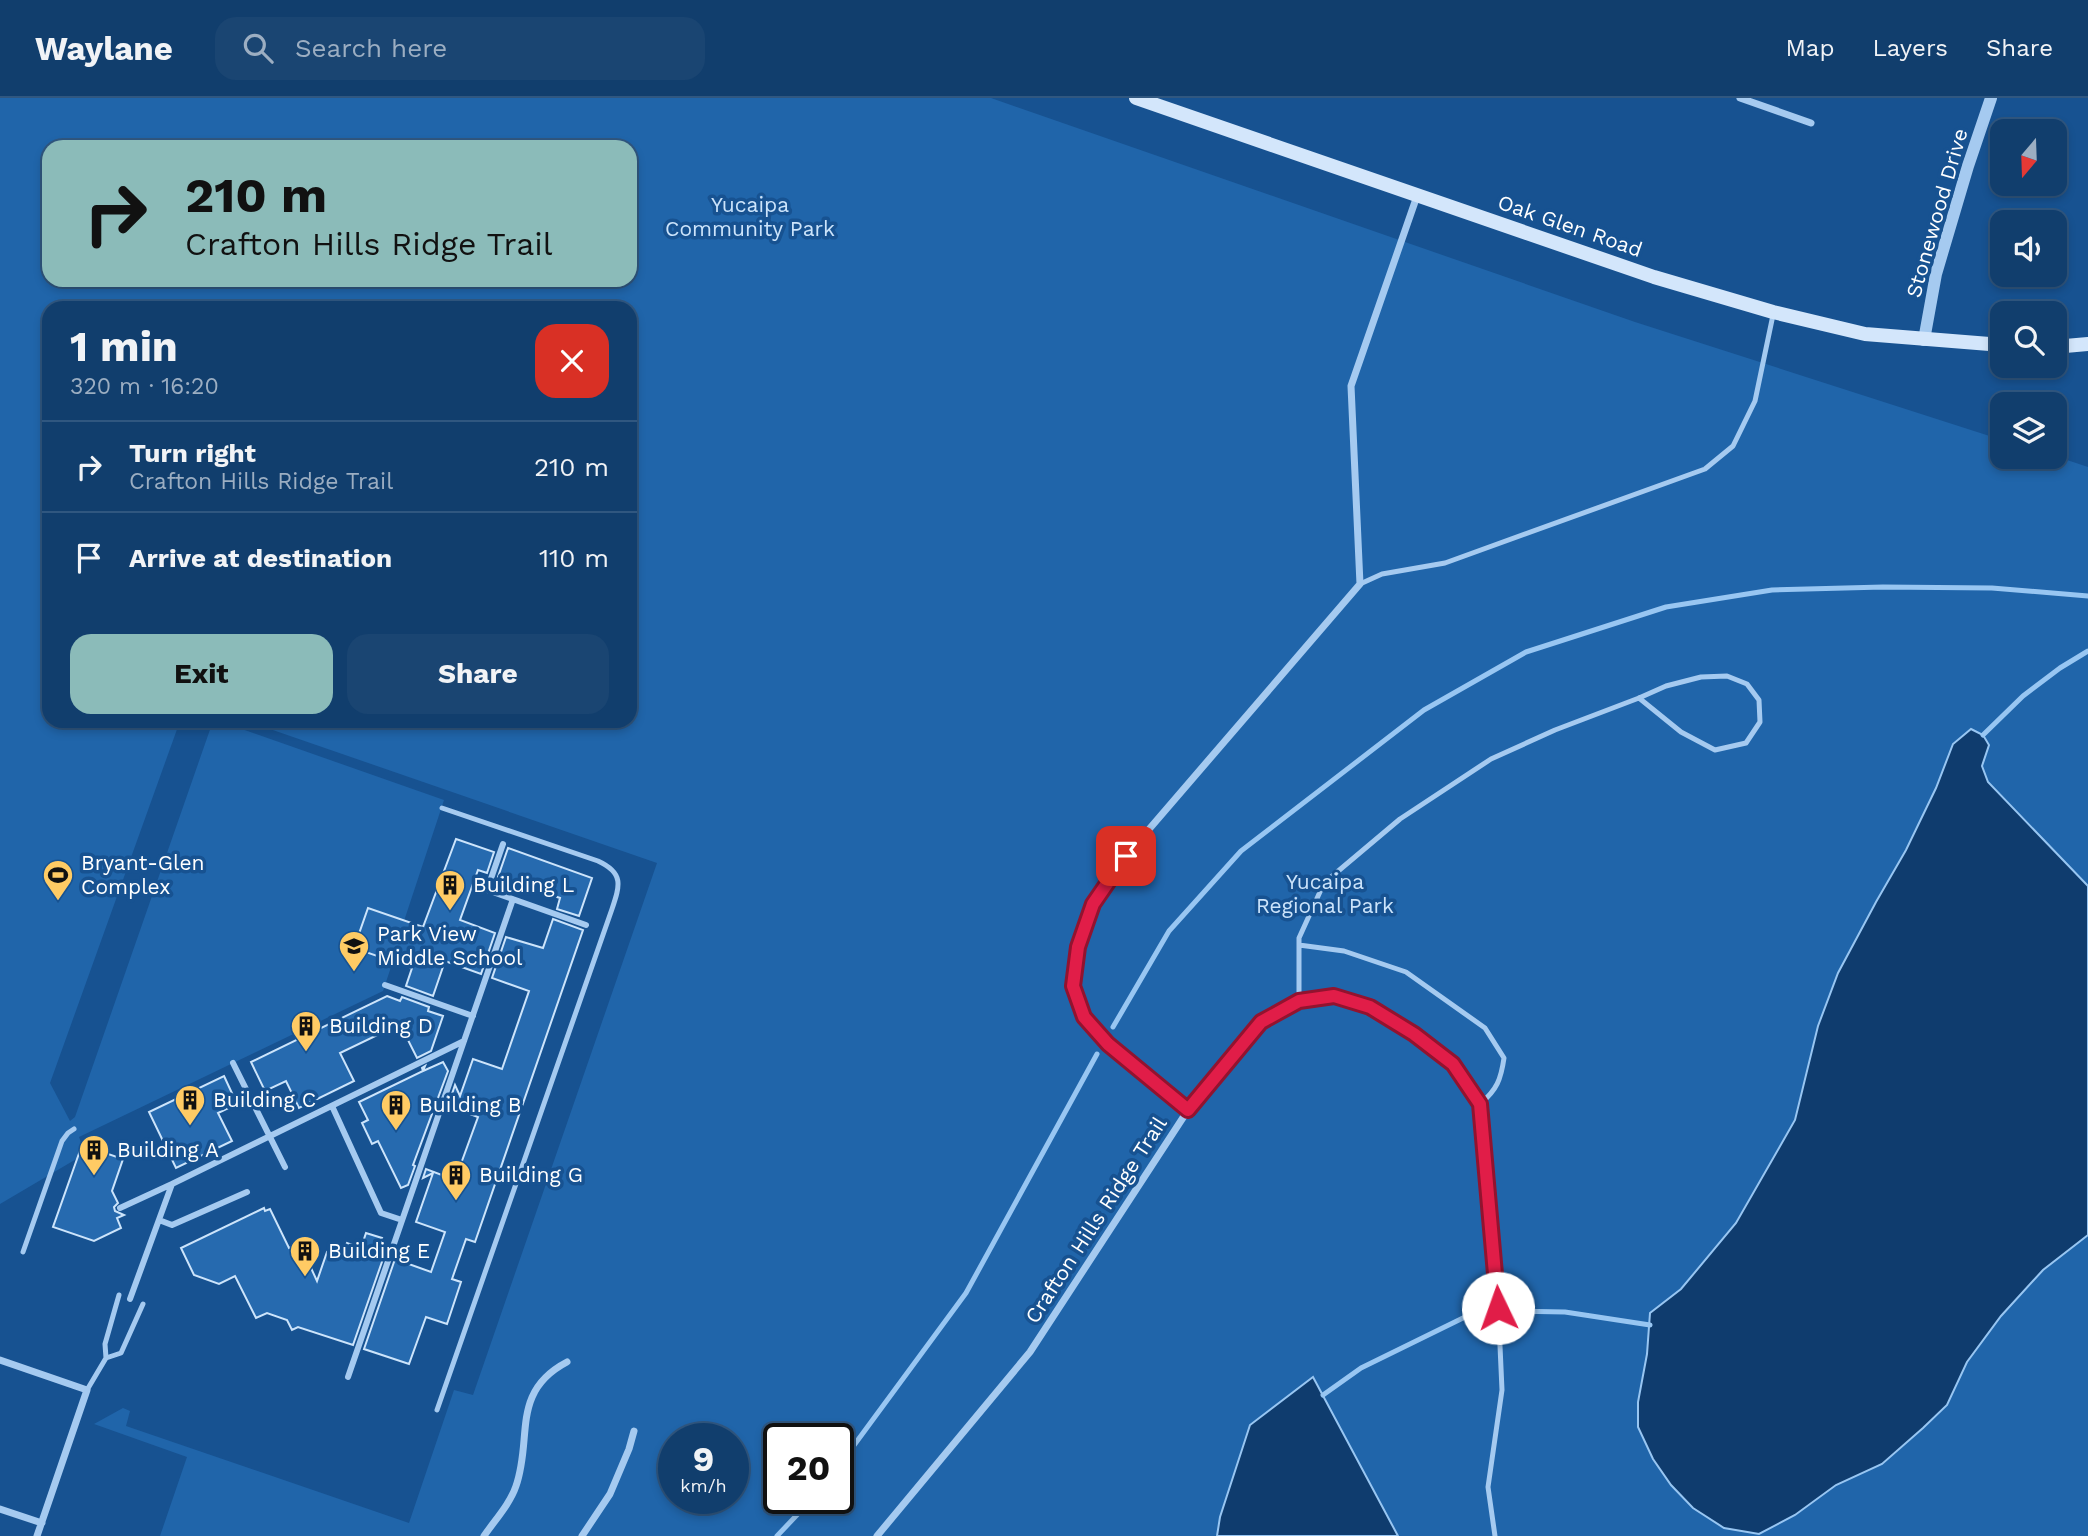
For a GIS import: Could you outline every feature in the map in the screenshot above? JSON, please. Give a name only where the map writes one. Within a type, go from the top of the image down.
[{"type":"main road","name":"Oak Glen Road","points":[[1136,98],[1654,276],[1773,312],[1866,334],[1990,344]]},
{"type":"main road","points":[[2067,346],[2088,344]]},
{"type":"street","points":[[1740,98],[1811,123]]},
{"type":"street","name":"Stonewood Drive","points":[[1924,340],[1936,274],[1991,98]]},
{"type":"street","points":[[1360,584],[1351,386],[1417,196]]},
{"type":"street","name":"Crafton Hills Ridge Trail","points":[[877,1536],[1030,1352],[1188,1110],[1108,1044],[1084,1017],[1073,986],[1078,947],[1093,904],[1126,856],[1360,584]]},
{"type":"street","points":[[503,844],[487,890],[586,925]]},
{"type":"street","points":[[348,1377],[513,899]]},
{"type":"street","points":[[385,985],[472,1016]]},
{"type":"street","points":[[120,1208],[464,1041]]},
{"type":"street","points":[[233,1063],[285,1167]]},
{"type":"street","points":[[332,1106],[381,1213],[402,1220]]},
{"type":"street","points":[[130,1299],[172,1184]]},
{"type":"street","points":[[159,1220],[172,1225],[247,1192]]},
{"type":"street","points":[[0,1360],[87,1390],[37,1536]]},
{"type":"street","points":[[484,1536],[516,1487],[530,1401],[547,1375],[567,1362]]},
{"type":"street","points":[[582,1536],[610,1494],[634,1431]]},
{"type":"street","points":[[0,1509],[42,1524]]},
{"type":"lane","points":[[1360,584],[1382,574],[1445,563],[1705,469],[1732,446],[1755,401],[1773,312]]},
{"type":"lane","points":[[1299,1001],[1299,938],[1324,883],[1400,819],[1491,759],[1665,686],[1700,677],[1727,676],[1747,684],[1759,700],[1760,722],[1746,743],[1715,750],[1681,732],[1639,698]]},
{"type":"lane","points":[[437,1410],[619,884],[616,873],[598,861],[442,808]]},
{"type":"lane","points":[[1299,945],[1344,951],[1406,972],[1485,1028],[1504,1058],[1502,1077],[1480,1104]]},
{"type":"lane","points":[[1188,1110],[1261,1022],[1299,1001],[1334,996],[1370,1007],[1414,1034],[1453,1064],[1480,1104],[1497,1280],[1502,1390],[1488,1487],[1495,1536]]},
{"type":"lane","points":[[23,1252],[62,1141],[74,1129]]},
{"type":"lane","points":[[87,1390],[106,1358],[106,1345],[119,1295]]},
{"type":"lane","points":[[106,1358],[121,1353],[143,1304]]},
{"type":"green space","name":"Yucaipa Regional Park","points":[[0,98],[991,98],[1635,322],[1990,436],[1990,469],[2067,469],[2067,460],[2088,467],[2088,1536],[160,1536],[187,1457],[94,1424],[123,1408],[130,1411],[126,1426],[409,1523],[454,1390],[473,1395],[657,863],[267,728],[637,728],[637,301],[42,301],[42,728],[177,728],[50,1083],[70,1121],[75,1117],[211,728],[239,728],[444,800],[404,921],[368,908],[354,947],[393,961],[383,991],[79,1137],[82,1145],[78,1158],[0,1204]]},
{"type":"shaded area","points":[[1971,729],[1983,735],[1989,745],[1982,766],[1988,782],[2088,886],[2088,1235],[2043,1270],[2001,1316],[1967,1362],[1947,1405],[1882,1464],[1836,1485],[1795,1515],[1759,1534],[1724,1528],[1693,1508],[1671,1485],[1653,1459],[1638,1427],[1638,1402],[1647,1354],[1650,1313],[1681,1289],[1736,1223],[1795,1120],[1818,1026],[1838,973],[1906,850],[1936,788],[1953,744]]},
{"type":"shaded area","points":[[1313,1377],[1398,1536],[1217,1536],[1220,1517],[1250,1425]]},
{"type":"building","points":[[456,839],[494,852],[487,873],[478,870],[460,920],[495,933],[481,974],[445,961],[433,996],[406,986],[412,968],[354,948],[368,908],[423,927]]},
{"type":"building","points":[[508,848],[592,878],[579,916],[557,909],[560,898],[498,877]]},
{"type":"building","points":[[553,919],[583,930],[475,1242],[466,1239],[452,1279],[461,1282],[447,1324],[426,1317],[409,1364],[364,1349],[395,1259],[431,1272],[445,1232],[416,1222],[433,1173],[423,1178],[426,1169],[455,1180],[478,1117],[448,1106],[455,1085],[460,1096],[473,1059],[502,1069],[529,991],[492,978],[506,937],[543,948]]},
{"type":"building","name":"Building D","points":[[387,996],[400,1001],[402,997],[429,1007],[428,1011],[443,1016],[431,1051],[417,1058],[400,1024],[340,1053],[354,1081],[299,1108],[286,1081],[265,1091],[251,1062]]},
{"type":"building","name":"Building B","points":[[443,1062],[448,1071],[408,1185],[401,1188],[378,1141],[372,1144],[362,1123],[368,1120],[359,1102]]},
{"type":"building","name":"Building C","points":[[224,1076],[237,1104],[218,1113],[232,1141],[176,1168],[149,1112]]},
{"type":"building","name":"Building A","points":[[82,1145],[123,1159],[112,1191],[118,1203],[114,1207],[115,1211],[124,1215],[117,1218],[121,1228],[94,1241],[53,1227]]},
{"type":"building","name":"Building E","points":[[264,1208],[265,1211],[270,1209],[289,1248],[300,1244],[317,1281],[327,1252],[342,1257],[347,1243],[361,1248],[366,1233],[382,1238],[377,1253],[384,1256],[353,1345],[298,1327],[292,1330],[287,1320],[267,1313],[256,1318],[235,1276],[219,1284],[194,1275],[181,1248]]},
{"type":"waterway","points":[[1113,1027],[1169,931],[1241,851],[1424,710],[1526,652],[1666,607],[1772,590],[1992,588],[2088,596]]},
{"type":"waterway","points":[[1983,735],[2023,696],[2088,651]]},
{"type":"waterway","points":[[854,1445],[966,1293],[1097,1054]]},
{"type":"waterway","points":[[1516,1311],[1565,1312],[1650,1325]]},
{"type":"waterway","points":[[1323,1395],[1361,1368],[1465,1317],[1485,1315]]},
{"type":"waterway","points":[[777,1536],[798,1514]]},
{"type":"place","name":"Bryant-Glen Complex","points":[[58,902]]},
{"type":"place","name":"Building L","points":[[450,912]]},
{"type":"place","name":"Park View Middle School","points":[[354,973]]},
{"type":"place","name":"Building D","points":[[306,1053]]},
{"type":"place","name":"Building C","points":[[190,1127]]},
{"type":"place","name":"Building B","points":[[396,1132]]},
{"type":"place","name":"Building A","points":[[94,1177]]},
{"type":"place","name":"Building G","points":[[456,1202]]},
{"type":"place","name":"Building E","points":[[305,1278]]},
{"type":"route","points":[[1126,856],[1093,904],[1078,947],[1073,986],[1084,1017],[1108,1044],[1188,1110],[1261,1022],[1299,1001],[1334,996],[1370,1007],[1414,1034],[1453,1064],[1480,1104],[1498,1308]]},
{"type":"park label","name":"Yucaipa Community Park","points":[[750,217]]}]
